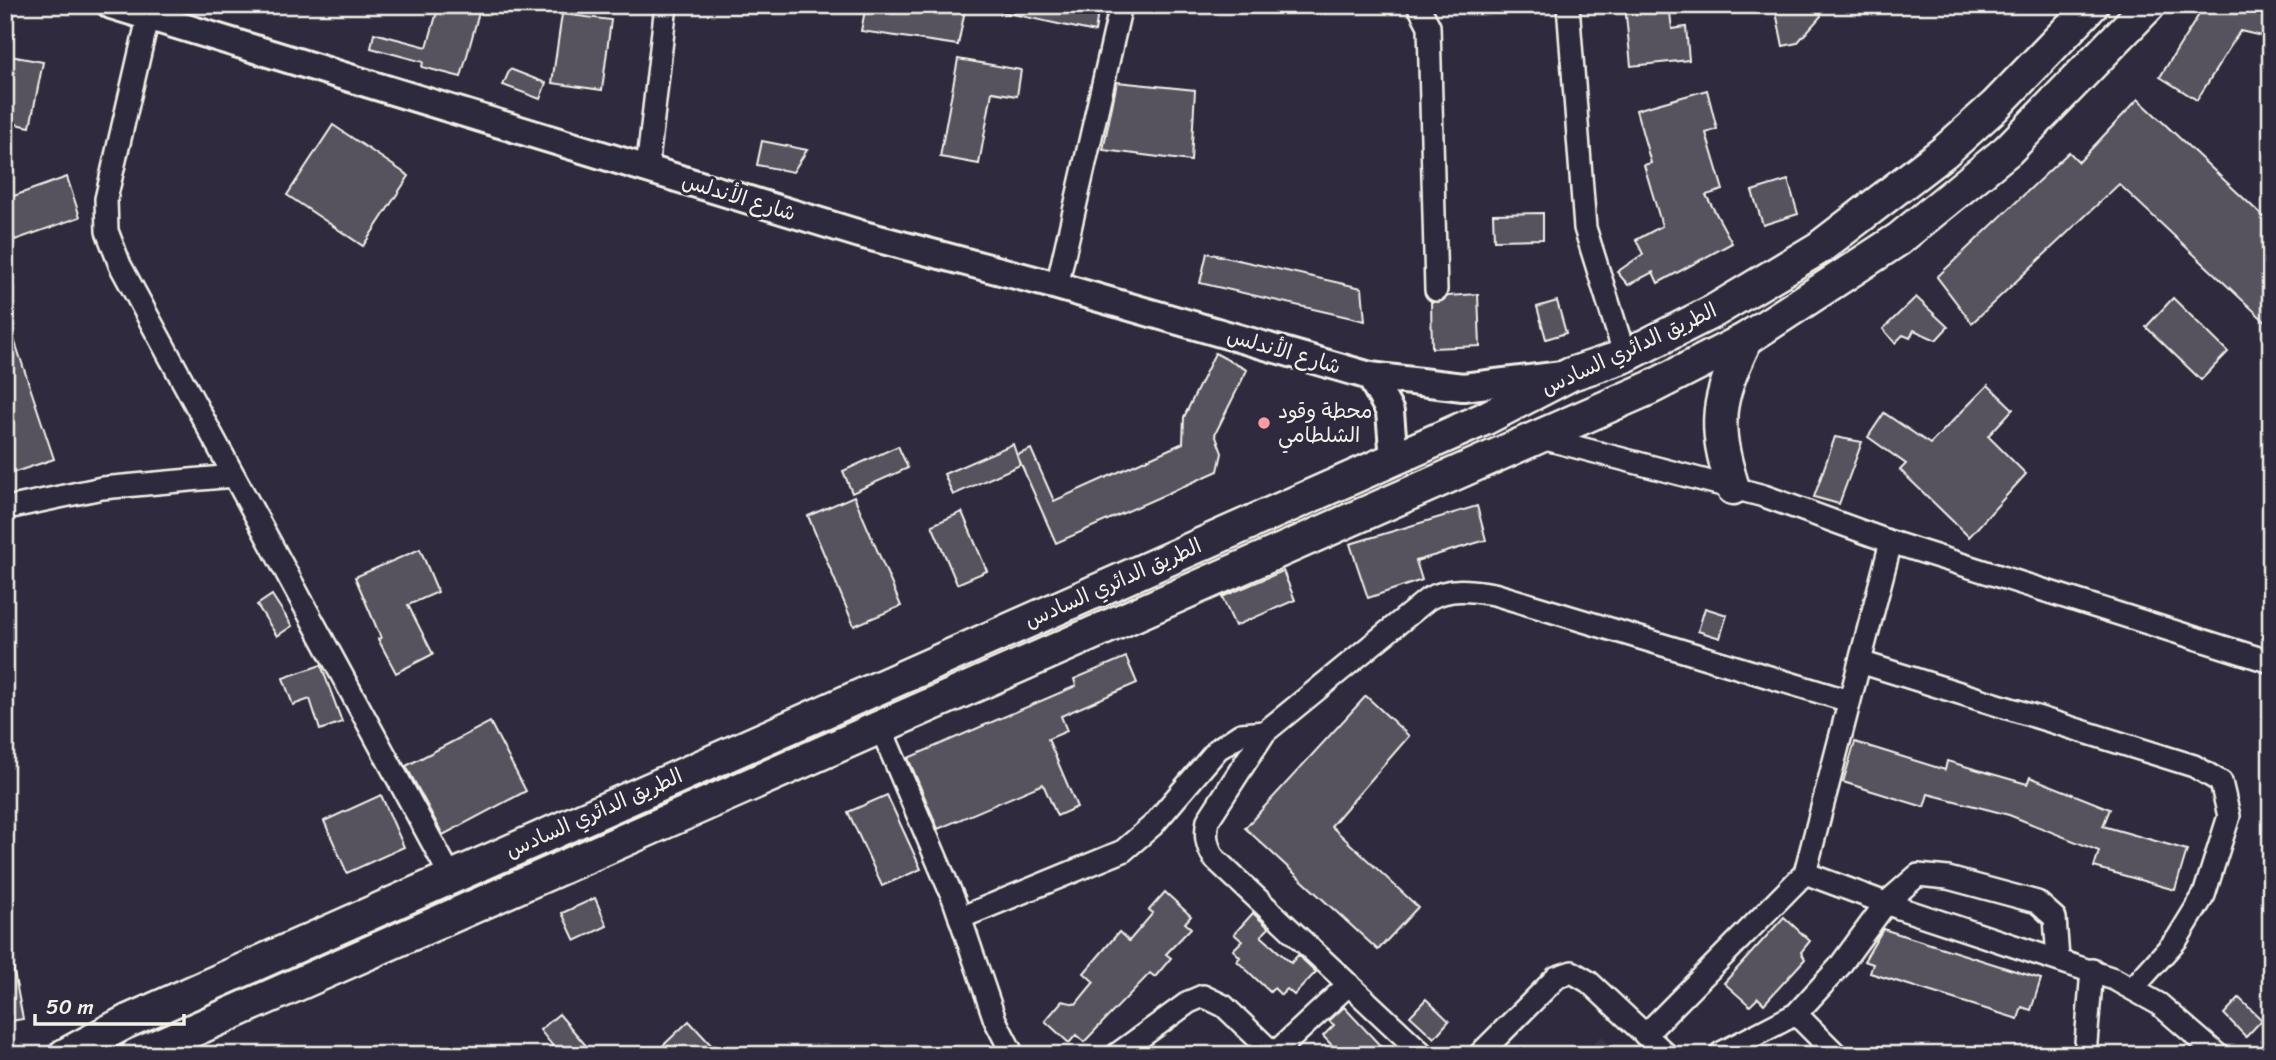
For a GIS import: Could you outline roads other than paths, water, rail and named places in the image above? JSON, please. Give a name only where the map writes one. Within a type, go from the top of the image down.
[{"type":"highway","name":"الطريق الدائري السادس","points":[[65,1055],[128,1021],[1484,419],[1571,374],[1625,356],[1714,312],[1819,248],[1896,192],[1995,106],[2092,5]]},
{"type":"highway","name":"الطريق الدائري السادس","points":[[137,1055],[1538,437],[1650,387],[1746,339],[1824,291],[1899,239],[2008,150],[2149,5]]},
{"type":"highway","points":[[1733,488],[1720,438],[1719,408],[1726,382],[1746,339]]},
{"type":"highway","points":[[397,901],[410,933]]},
{"type":"main road","name":"شارع الأندلس","points":[[111,5],[150,11],[647,170],[860,234],[1056,286],[1370,376],[1464,387],[1571,374]]},
{"type":"main road","name":"شارع الأندلس","points":[[1370,376],[1390,412],[1394,458]]},
{"type":"street","points":[[647,170],[666,5]]},
{"type":"street","points":[[1056,286],[1121,5]]},
{"type":"street","points":[[1418,5],[1429,26],[1436,290]]},
{"type":"street","points":[[1568,5],[1585,228],[1625,356]]},
{"type":"street","points":[[150,11],[106,199],[107,231],[120,265],[451,877]]},
{"type":"street","points":[[1538,437],[1733,488],[1891,542],[2271,662]]},
{"type":"street","points":[[12,507],[102,488],[234,475]]},
{"type":"street","points":[[1645,1035],[1805,873],[1891,542]]},
{"type":"street","points":[[1424,1055],[1214,858],[1208,847],[1205,834],[1208,820],[1265,732],[1428,598],[1441,591],[1457,589],[1494,594],[1849,701]]},
{"type":"street","points":[[1860,662],[2194,766],[2221,782],[2229,816],[2204,895],[2177,939],[2133,988]]},
{"type":"street","points":[[880,726],[960,918],[990,1006],[1013,1055]]},
{"type":"street","points":[[960,918],[1123,851],[1139,840],[1230,739],[1241,734],[1265,732]]},
{"type":"street","points":[[1805,873],[1886,903],[2092,970],[2133,988],[2159,1004],[2218,1055]]},
{"type":"street","points":[[1721,1053],[1796,1014],[1839,967],[1886,903],[1919,874],[1948,878],[2037,902],[2055,918],[2058,959]]},
{"type":"street","points":[[2085,1055],[2092,970]]},
{"type":"street","points":[[1479,1055],[1565,973],[1580,975],[1589,982],[1667,1055]]},
{"type":"street","points":[[1116,1055],[1180,1007],[1203,996],[1224,1006],[1275,1054],[1349,984]]},
{"type":"street","points":[[1796,1014],[1837,1055]]},
{"type":"place","name":"محطة وقود الشلطامي","points":[[1264,423]]}]
